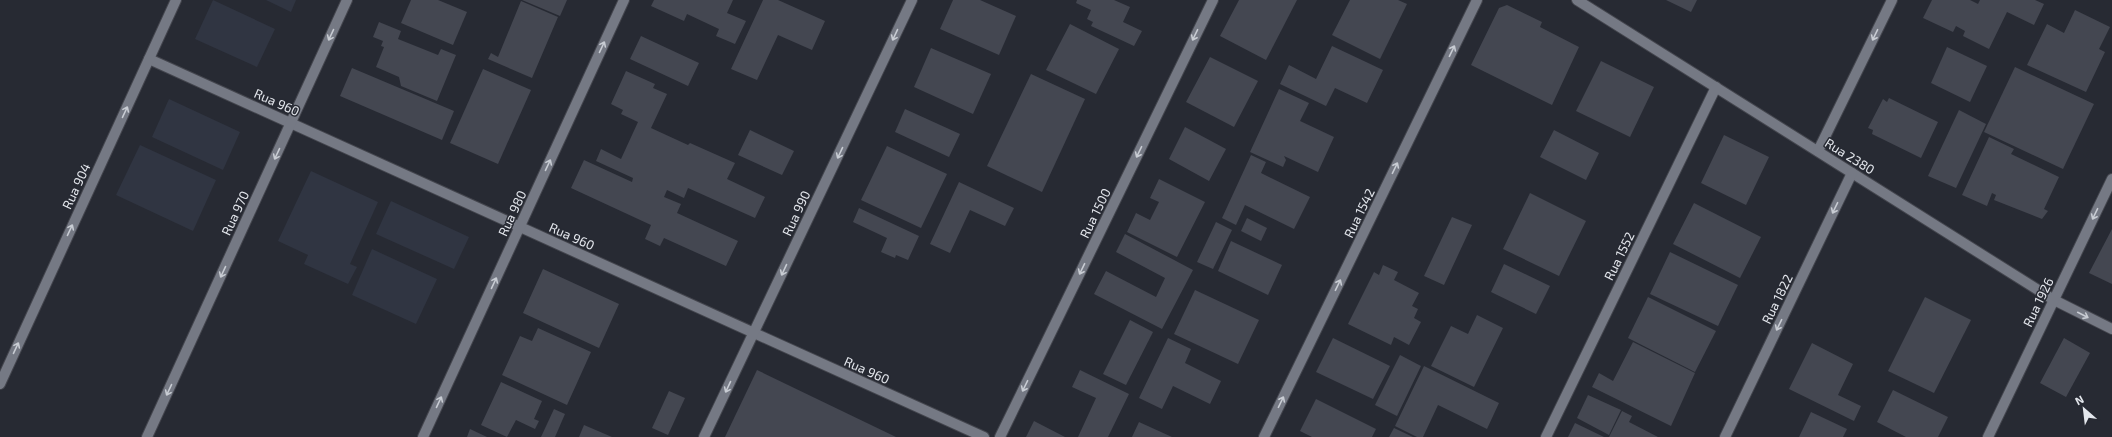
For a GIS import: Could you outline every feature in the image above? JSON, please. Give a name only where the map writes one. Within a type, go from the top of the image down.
[{"type":"street","name":"Rua 904","points":[[0,384],[176,0]]},
{"type":"street","name":"Rua 970","points":[[147,437],[347,0]]},
{"type":"street","name":"Rua 980","points":[[423,437],[624,0]]},
{"type":"street","name":"Rua 990","points":[[704,437],[912,0]]},
{"type":"street","name":"Rua 1500","points":[[1000,437],[1212,0]]},
{"type":"street","name":"Rua 1542","points":[[1264,437],[1477,0]]},
{"type":"street","name":"Rua 2380","points":[[1577,0],[2054,300],[2112,329]]},
{"type":"street","points":[[1818,151],[1892,0]]},
{"type":"street","name":"Rua 960","points":[[149,59],[984,437]]},
{"type":"street","name":"Rua 1552","points":[[1546,437],[1716,87]]},
{"type":"street","name":"Rua 1822","points":[[1725,437],[1852,172]]},
{"type":"street","name":"Rua 1926","points":[[1988,437],[2112,179]]},
{"type":"shaded area","points":[[213,0],[275,29],[257,67],[195,39]]},
{"type":"shaded area","points":[[266,0],[296,0],[291,12]]},
{"type":"shaded area","points":[[169,99],[240,132],[223,170],[152,137]]},
{"type":"shaded area","points":[[140,145],[216,180],[193,231],[116,195]]},
{"type":"shaded area","points":[[311,171],[378,202],[350,264],[357,267],[348,284],[304,264],[308,255],[278,241]]},
{"type":"shaded area","points":[[391,201],[469,237],[454,269],[376,234]]},
{"type":"shaded area","points":[[372,249],[437,279],[416,324],[352,295]]},
{"type":"building","points":[[411,0],[438,0],[467,12],[453,45],[401,23]]},
{"type":"building","points":[[522,0],[567,0],[560,16]]},
{"type":"building","points":[[654,0],[733,0],[727,13],[746,21],[735,44],[716,36],[719,29],[687,14],[684,21],[651,6]]},
{"type":"building","points":[[763,0],[778,0],[825,21],[812,50],[778,35],[757,80],[731,69]]},
{"type":"building","points":[[953,0],[980,0],[1016,16],[999,55],[940,29]]},
{"type":"building","points":[[1077,0],[1114,0],[1130,7],[1123,22],[1142,31],[1134,46],[1091,26],[1093,22],[1087,19],[1091,10],[1076,3]]},
{"type":"building","points":[[1239,0],[1297,0],[1266,60],[1220,36]]},
{"type":"building","points":[[1350,0],[1398,0],[1407,4],[1380,59],[1332,35]]},
{"type":"building","points":[[1666,0],[1697,0],[1691,12]]},
{"type":"building","points":[[1932,0],[1970,0],[1978,4],[1980,0],[2035,0],[2044,4],[2034,25],[2007,12],[1989,49],[1963,36],[1965,31],[1956,26],[1953,32],[1923,18]]},
{"type":"building","points":[[521,1],[558,17],[532,78],[488,59],[491,53],[498,57]]},
{"type":"building","points":[[1507,5],[1542,22],[1540,27],[1579,47],[1552,105],[1471,65],[1499,8]]},
{"type":"building","points":[[2075,10],[2110,27],[2099,49],[2105,52],[2086,92],[2027,65],[2047,24],[2064,33]]},
{"type":"building","points":[[379,22],[401,31],[398,39],[438,55],[441,49],[456,55],[437,101],[401,86],[399,77],[376,67],[384,47],[381,46],[383,41],[373,37]]},
{"type":"building","points":[[1070,24],[1119,49],[1096,94],[1046,70]]},
{"type":"building","points":[[641,36],[699,63],[688,86],[630,59]]},
{"type":"building","points":[[1332,46],[1383,70],[1367,103],[1335,88],[1326,106],[1280,84],[1289,65],[1316,79]]},
{"type":"building","points":[[1947,47],[1987,66],[1970,102],[1931,83]]},
{"type":"building","points":[[931,48],[991,74],[973,114],[914,87]]},
{"type":"building","points":[[1210,57],[1258,81],[1234,127],[1186,102]]},
{"type":"building","points":[[1601,61],[1654,87],[1630,137],[1576,111]]},
{"type":"building","points":[[2015,67],[2094,104],[2063,169],[1984,132]]},
{"type":"building","points":[[352,68],[454,111],[442,140],[340,96]]},
{"type":"building","points":[[483,69],[531,90],[498,164],[450,143]]},
{"type":"building","points":[[626,71],[655,84],[653,88],[667,94],[651,128],[688,145],[690,143],[735,163],[727,179],[765,197],[755,218],[688,188],[684,198],[667,190],[664,197],[681,204],[677,213],[738,241],[726,266],[664,238],[660,246],[645,239],[651,225],[571,188],[584,160],[632,182],[633,178],[596,161],[601,149],[621,159],[638,122],[621,114],[623,110],[611,104]]},
{"type":"building","points":[[1031,74],[1085,99],[1042,192],[987,166]]},
{"type":"building","points":[[1279,89],[1309,103],[1300,121],[1334,137],[1318,172],[1284,156],[1286,160],[1283,167],[1250,152]]},
{"type":"building","points":[[1889,98],[1938,122],[1921,158],[1872,134],[1873,130],[1868,128],[1883,99],[1887,102]]},
{"type":"building","points":[[905,109],[960,134],[949,157],[895,132]]},
{"type":"building","points":[[1959,110],[1986,124],[1956,188],[1928,176]]},
{"type":"building","points":[[1185,127],[1226,149],[1209,181],[1169,159]]},
{"type":"building","points":[[750,130],[794,151],[782,175],[738,155]]},
{"type":"building","points":[[1554,130],[1599,153],[1586,180],[1540,157]]},
{"type":"building","points":[[1724,135],[1769,157],[1746,205],[1701,183]]},
{"type":"building","points":[[1989,137],[2014,149],[2011,154],[2059,177],[2044,209],[2048,211],[2042,219],[1994,200],[1996,195],[1992,193],[1987,206],[1962,195]]},
{"type":"building","points":[[887,146],[947,174],[921,228],[861,200]]},
{"type":"building","points":[[1251,155],[1266,162],[1261,173],[1310,197],[1294,229],[1245,205],[1236,225],[1222,218]]},
{"type":"building","points":[[1159,179],[1205,202],[1177,257],[1127,232],[1136,213],[1150,220],[1159,202],[1150,198]]},
{"type":"building","points":[[959,182],[1014,208],[1005,226],[970,210],[950,253],[930,244]]},
{"type":"building","points":[[1530,193],[1586,221],[1559,276],[1503,249]]},
{"type":"building","points":[[1694,203],[1761,237],[1740,278],[1673,244]]},
{"type":"building","points":[[859,208],[919,236],[908,260],[896,255],[895,258],[881,252],[887,238],[853,222]]},
{"type":"building","points":[[1452,217],[1472,225],[1444,285],[1424,276]]},
{"type":"building","points":[[1247,218],[1267,228],[1261,241],[1241,231]]},
{"type":"building","points":[[1216,222],[1232,230],[1213,269],[1197,262]]},
{"type":"building","points":[[2112,229],[2112,284],[2089,273]]},
{"type":"building","points":[[1125,234],[1193,270],[1162,329],[1094,294],[1106,271],[1156,297],[1165,278],[1116,252]]},
{"type":"building","points":[[1231,241],[1282,265],[1268,295],[1218,271]]},
{"type":"building","points":[[1670,252],[1738,285],[1718,326],[1650,294]]},
{"type":"building","points":[[1504,264],[1550,286],[1536,314],[1491,292]]},
{"type":"building","points":[[1383,265],[1398,272],[1394,280],[1419,293],[1412,306],[1418,309],[1414,318],[1421,322],[1409,345],[1394,337],[1391,345],[1348,324],[1374,272],[1379,275]]},
{"type":"building","points":[[543,269],[619,304],[599,348],[523,313]]},
{"type":"building","points":[[1195,290],[1259,320],[1238,364],[1174,334]]},
{"type":"building","points":[[1648,297],[1716,331],[1695,372],[1628,338]]},
{"type":"building","points":[[1925,297],[1971,320],[1934,393],[1888,371]]},
{"type":"building","points":[[1477,315],[1503,328],[1474,387],[1431,366],[1451,326],[1468,334]]},
{"type":"building","points":[[1130,320],[1153,332],[1126,385],[1103,374]]},
{"type":"building","points":[[538,328],[591,352],[567,405],[502,375],[520,336],[532,341]]},
{"type":"building","points":[[1168,338],[1191,349],[1185,363],[1221,381],[1210,404],[1173,386],[1162,409],[1139,398]]},
{"type":"building","points":[[1333,338],[1390,366],[1373,399],[1316,372]]},
{"type":"building","points":[[2064,338],[2090,353],[2066,397],[2040,383]]},
{"type":"building","points":[[1633,342],[1695,373],[1671,426],[1592,387],[1599,373],[1613,381]]},
{"type":"building","points":[[1812,343],[1853,364],[1838,395],[1861,406],[1854,421],[1789,389]]},
{"type":"building","points":[[1400,355],[1421,366],[1397,416],[1375,405]]},
{"type":"building","points":[[1424,366],[1499,403],[1487,429],[1438,405],[1423,437],[1417,437],[1395,426]]},
{"type":"building","points":[[757,370],[896,437],[725,437]]},
{"type":"building","points":[[1080,370],[1129,394],[1108,437],[1078,437],[1096,398],[1072,387]]},
{"type":"building","points":[[501,382],[542,401],[534,419],[539,421],[535,429],[516,420],[507,437],[481,425]]},
{"type":"building","points":[[1893,390],[1948,417],[1938,437],[1906,437],[1877,422]]},
{"type":"building","points":[[669,391],[685,398],[668,435],[652,428]]},
{"type":"building","points":[[1588,395],[1621,410],[1609,435],[1577,418]]},
{"type":"building","points":[[1316,399],[1376,429],[1372,437],[1312,437],[1300,431]]},
{"type":"building","points":[[554,409],[565,414],[555,437],[541,437]]},
{"type":"building","points":[[1622,411],[1632,416],[1629,422],[1658,437],[1609,437]]},
{"type":"building","points":[[1811,412],[1847,429],[1843,437],[1799,437]]},
{"type":"building","points":[[1034,421],[1065,437],[1026,437]]},
{"type":"building","points":[[1139,422],[1172,437],[1132,437]]},
{"type":"building","points":[[1575,423],[1604,437],[1568,437]]},
{"type":"building","points":[[584,425],[612,437],[579,437]]},
{"type":"building","points":[[1394,428],[1413,437],[1389,437]]},
{"type":"building","points":[[470,429],[487,437],[467,437]]}]
